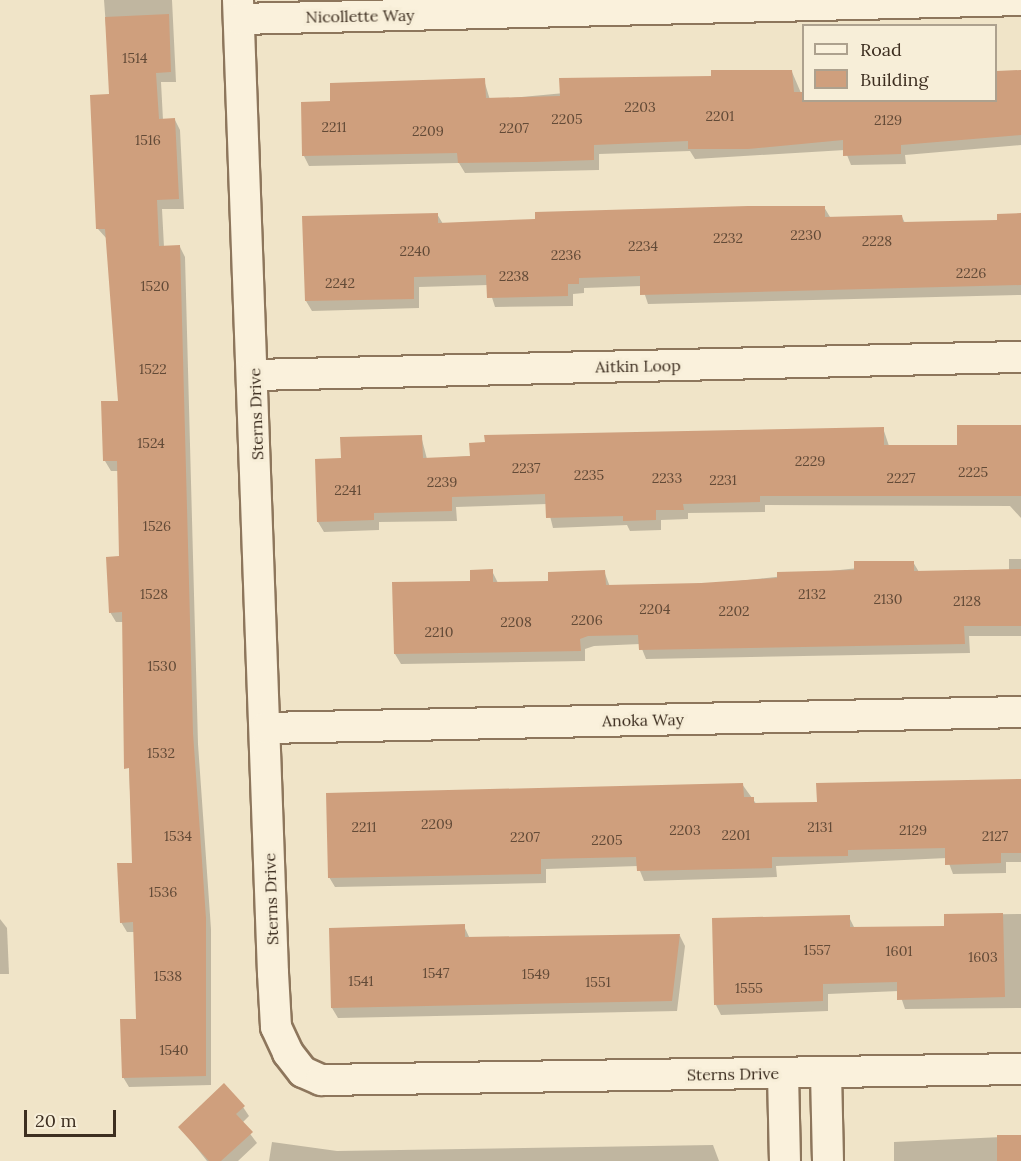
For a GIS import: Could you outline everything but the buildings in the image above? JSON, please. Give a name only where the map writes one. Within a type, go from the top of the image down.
[{"type":"street","name":"Nicollette Way","points":[[238,9],[1021,0]]},
{"type":"street","name":"Sterns Drive","points":[[238,9],[255,375],[276,1026],[303,1072],[321,1080],[1021,1069]]},
{"type":"street","name":"Aitkin Loop","points":[[255,375],[1021,357]]},
{"type":"street","name":"Anoka Way","points":[[266,728],[1021,712]]},
{"type":"street","points":[[826,1073],[828,1161]]},
{"type":"street","points":[[783,1074],[785,1161]]}]
